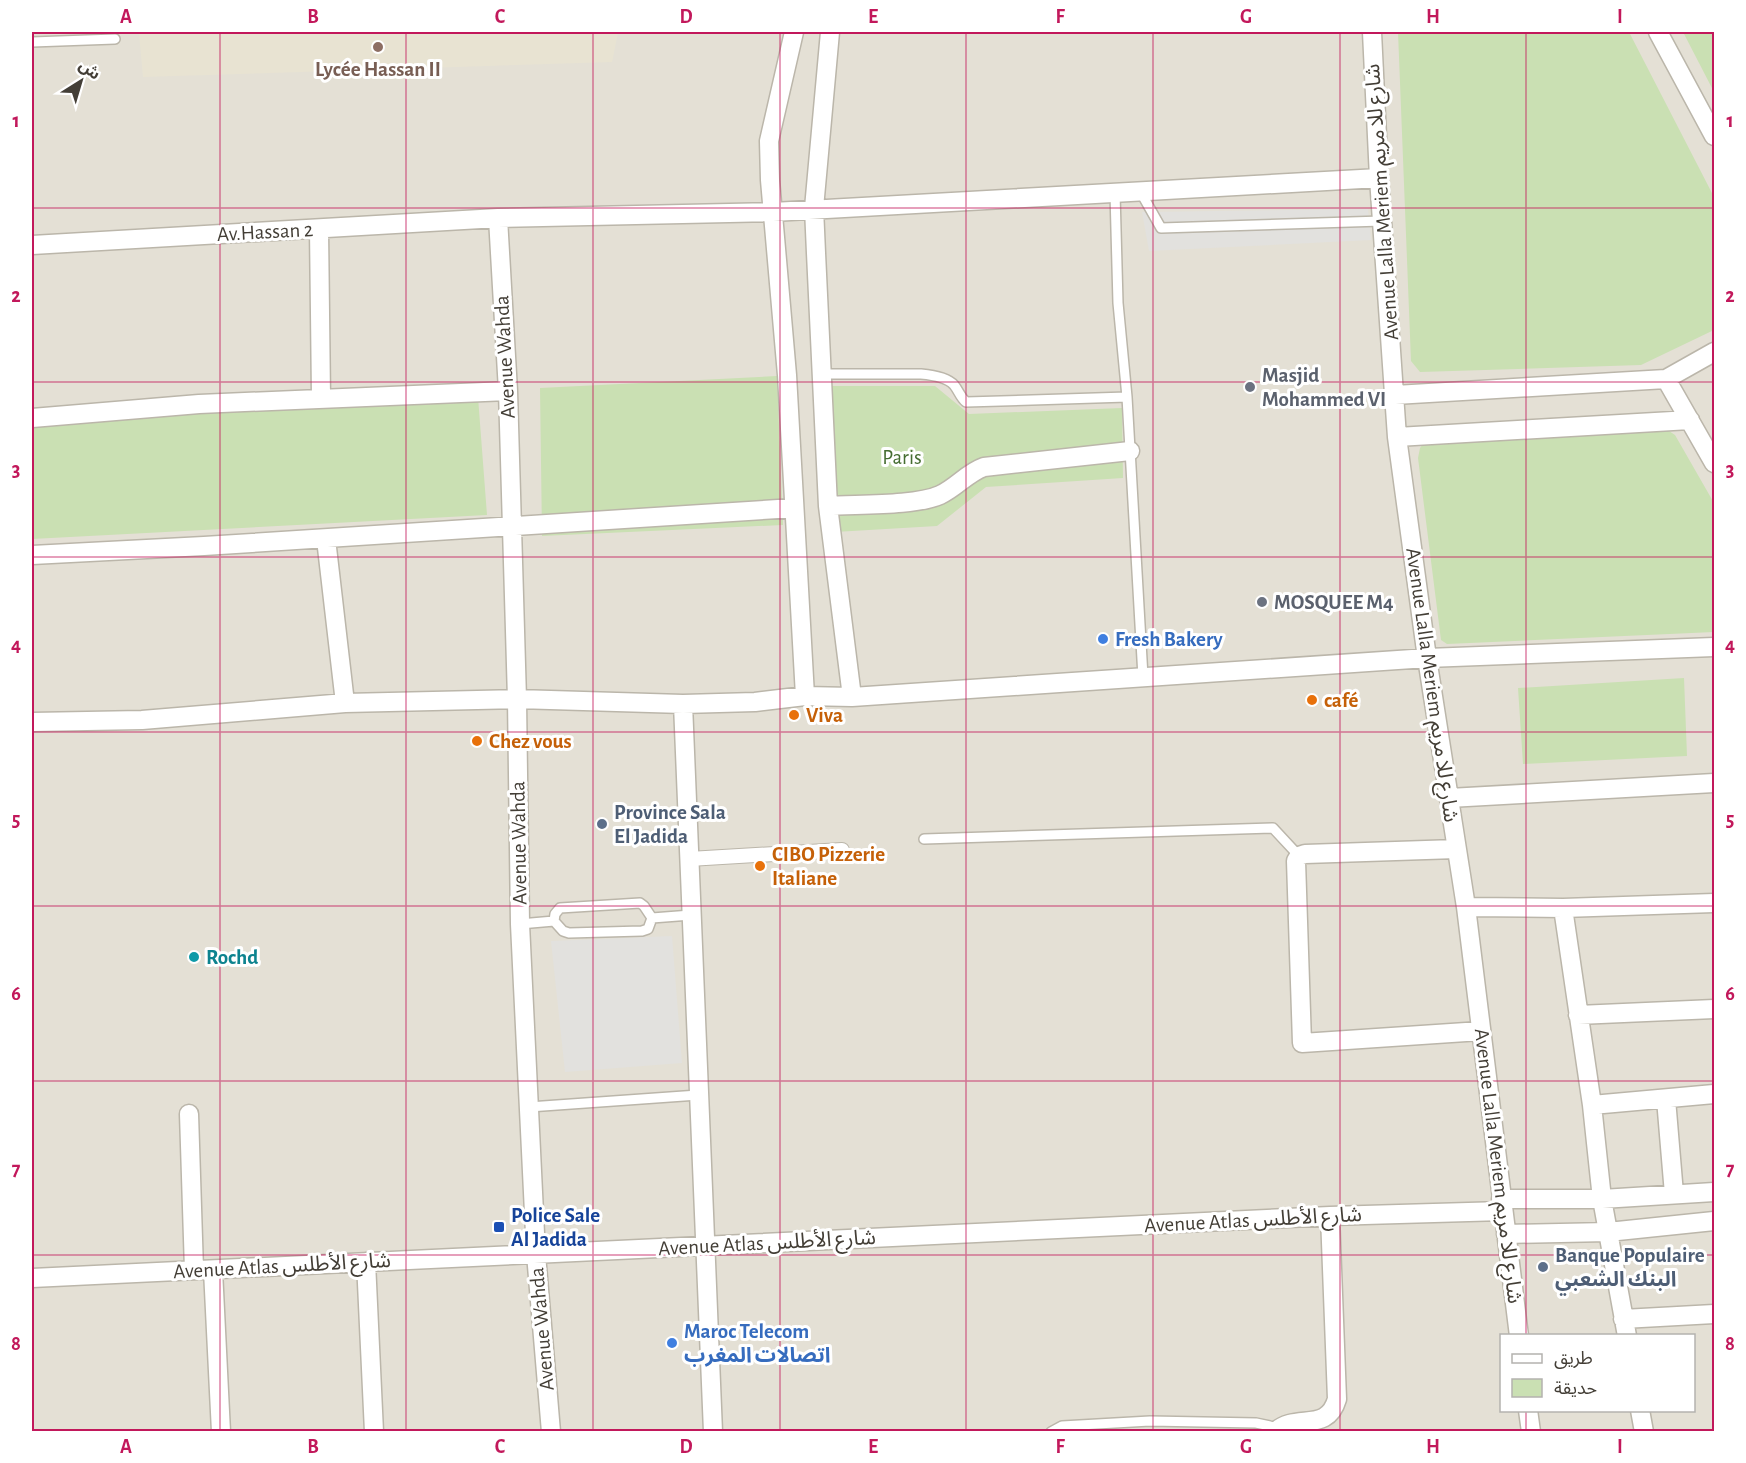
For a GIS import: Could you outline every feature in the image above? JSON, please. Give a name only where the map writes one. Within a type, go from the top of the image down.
[{"type":"street","points":[[794,32],[769,141],[787,375],[806,696]]},
{"type":"street","points":[[830,32],[814,208],[828,506],[852,697]]},
{"type":"street","name":"Avenue Lalla Meriem شارع للا مريم","points":[[1372,32],[1379,178],[1397,437],[1427,658],[1466,907],[1519,1334]]},
{"type":"street","points":[[1658,32],[1714,136]]},
{"type":"street","name":"Av.Hassan 2","points":[[32,245],[498,218],[773,212],[1379,178]]},
{"type":"street","name":"Avenue Wahda","points":[[498,218],[508,391],[517,699],[520,924],[536,1254],[551,1431]]},
{"type":"street","points":[[319,229],[321,397]]},
{"type":"street","points":[[1395,395],[1666,379],[1714,352]]},
{"type":"street","points":[[1666,379],[1714,463]]},
{"type":"street","points":[[32,418],[199,404],[321,397],[508,391]]},
{"type":"street","points":[[1397,437],[1690,420]]},
{"type":"street","points":[[828,506],[922,500],[941,495],[973,471],[984,467],[1130,451]]},
{"type":"street","points":[[32,555],[326,539],[795,508]]},
{"type":"street","points":[[326,539],[345,704]]},
{"type":"street","points":[[32,722],[142,720],[345,704],[517,699],[683,704],[755,702],[806,696],[852,697],[1427,658],[1714,647]]},
{"type":"street","points":[[683,704],[712,1431]]},
{"type":"street","points":[[1449,798],[1714,783]]},
{"type":"street","points":[[1456,849],[1299,856],[1296,861],[1302,1043],[1481,1030]]},
{"type":"street","points":[[689,859],[842,850]]},
{"type":"street","points":[[1466,907],[1563,908],[1714,903]]},
{"type":"street","points":[[1563,908],[1592,1105],[1602,1198],[1625,1327],[1714,1314]]},
{"type":"street","points":[[1578,1015],[1714,1009]]},
{"type":"street","points":[[1592,1105],[1714,1094]]},
{"type":"street","points":[[1666,1099],[1674,1194]]},
{"type":"street","points":[[189,1114],[194,1270]]},
{"type":"street","name":"Avenue Atlas شارع الأطلس","points":[[32,1278],[1330,1216],[1714,1192]]},
{"type":"street","points":[[1277,1430],[1286,1424],[1323,1419],[1330,1414],[1337,1399],[1330,1216]]},
{"type":"street","points":[[1506,1234],[1608,1232],[1714,1221]]},
{"type":"street","points":[[366,1262],[375,1431]]},
{"type":"street","points":[[213,1269],[221,1431]]},
{"type":"street","points":[[1528,1412],[1531,1431]]},
{"type":"street","points":[[1640,1412],[1644,1431]]},
{"type":"lane","points":[[32,42],[115,39]]},
{"type":"lane","points":[[1140,192],[1161,228],[1382,221]]},
{"type":"lane","points":[[1115,193],[1118,303],[1127,398],[1143,677]]},
{"type":"lane","points":[[822,374],[935,376],[950,381],[966,402],[1127,398]]},
{"type":"lane","points":[[924,839],[1273,828],[1299,856]]},
{"type":"lane","points":[[640,903],[652,918],[648,929],[642,931],[568,933],[562,931],[554,921],[555,914],[560,908],[640,903]]},
{"type":"lane","points":[[652,918],[691,915]]},
{"type":"lane","points":[[520,924],[554,921]]},
{"type":"lane","points":[[529,1107],[698,1095]]},
{"type":"lane","points":[[1051,1431],[1062,1426],[1150,1421],[1256,1423],[1277,1430]]},
{"type":"shaded area","points":[[32,32],[1714,32],[1714,1431],[32,1431]]},
{"type":"shaded area","name":"Lycée Hassan II","points":[[139,32],[618,32],[612,62],[143,77]]},
{"type":"shaded area","points":[[1368,209],[1371,240],[1149,251],[1142,212]]},
{"type":"shaded area","points":[[672,936],[682,1063],[565,1072],[551,941]]},
{"type":"green space","points":[[1398,32],[1629,32],[1714,197],[1714,330],[1641,365],[1420,372],[1411,361]]},
{"type":"green space","points":[[1683,32],[1714,32],[1714,92]]},
{"type":"green space","points":[[777,376],[783,525],[542,536],[540,388]]},
{"type":"green space","name":"Paris","points":[[826,386],[935,386],[969,414],[1122,408],[1123,478],[986,487],[937,526],[835,532]]},
{"type":"green space","points":[[478,397],[487,515],[32,539],[32,414]]},
{"type":"green space","points":[[1661,429],[1675,435],[1714,503],[1714,632],[1447,644],[1441,640],[1418,458],[1420,448],[1424,443]]},
{"type":"green space","points":[[1684,678],[1687,756],[1523,764],[1518,688]]},
{"type":"place","name":"Lycée Hassan II","points":[[378,47]]},
{"type":"place","name":"Masjid Mohammed VI","points":[[1250,387]]},
{"type":"place","name":"MOSQUEE M4","points":[[1262,602]]},
{"type":"place","name":"Fresh Bakery","points":[[1103,639]]},
{"type":"place","name":"café","points":[[1312,700]]},
{"type":"place","name":"Viva","points":[[794,715]]},
{"type":"place","name":"Chez vous","points":[[477,741]]},
{"type":"place","name":"Province Sala El Jadida","points":[[602,824]]},
{"type":"place","name":"CIBO Pizzerie Italiane","points":[[760,866]]},
{"type":"place","name":"Rochd","points":[[194,957]]},
{"type":"place","name":"Police Sale Al Jadida","points":[[499,1227]]},
{"type":"place","name":"Banque Populaire البنك الشعبي","points":[[1543,1267]]},
{"type":"place","name":"Maroc Telecom اتصالات المغرب","points":[[672,1343]]}]
